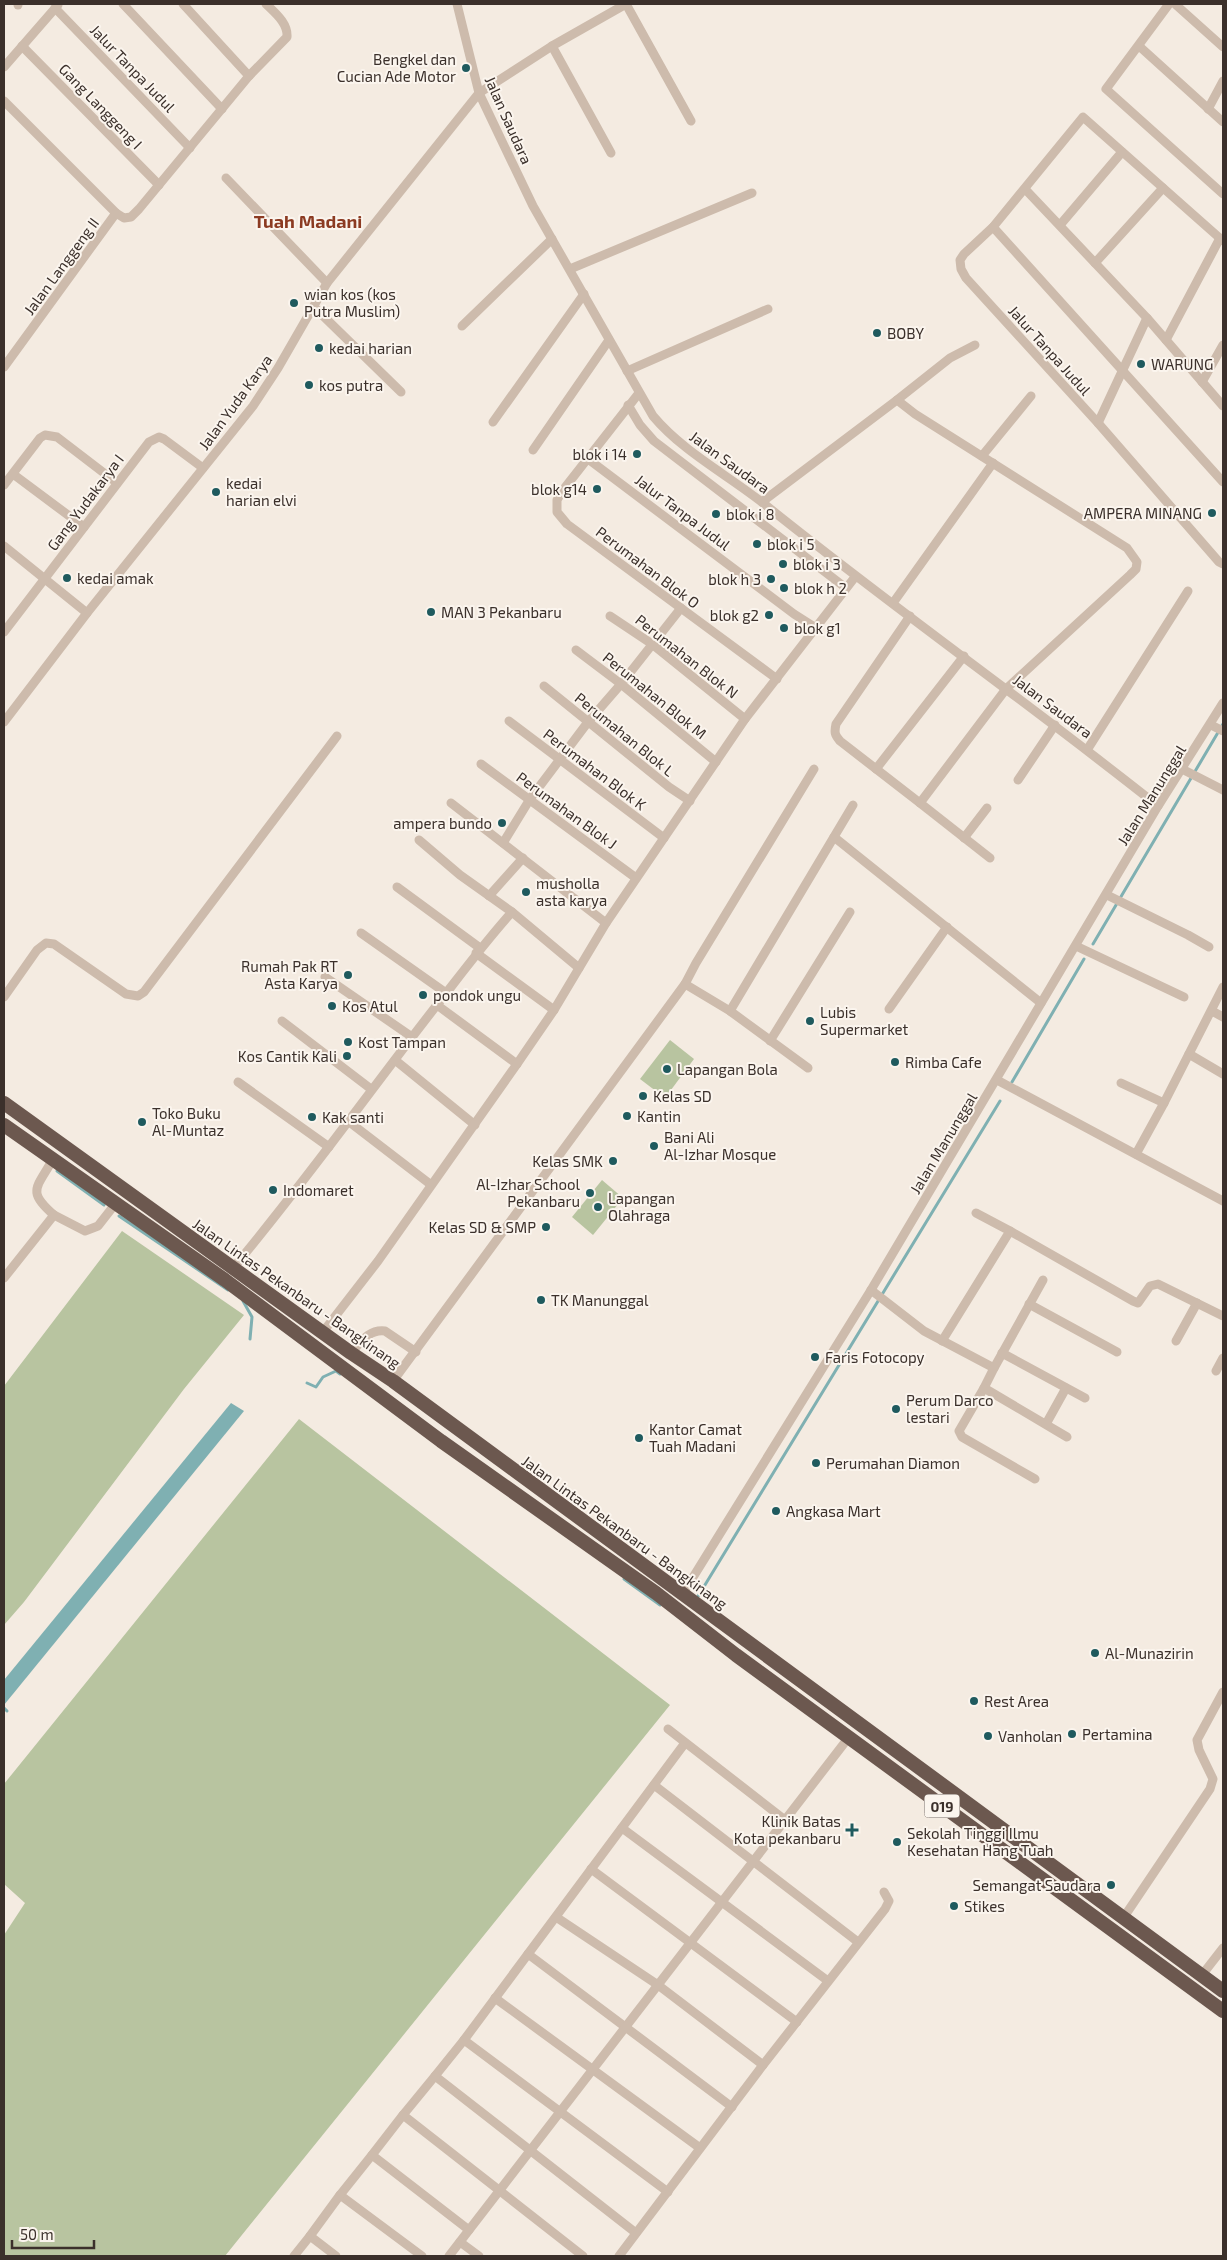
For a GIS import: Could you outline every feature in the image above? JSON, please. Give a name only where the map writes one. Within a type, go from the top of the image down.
[{"type":"highway","name":"Jalan Lintas Pekanbaru - Bangkinang","points":[[4,1103],[351,1353],[393,1381],[1223,1991]]},
{"type":"highway","name":"Jalan Lintas Pekanbaru - Bangkinang","points":[[4,1125],[116,1203],[311,1343],[441,1441],[663,1598],[736,1655],[1223,2011]]},
{"type":"highway","points":[[528,1501],[535,1495],[536,1486]]},
{"type":"highway","points":[[553,1519],[552,1510],[560,1504]]},
{"type":"street","points":[[123,4],[222,109]]},
{"type":"street","points":[[183,4],[249,76]]},
{"type":"street","points":[[116,213],[124,218],[131,217],[249,76],[287,36],[287,30],[282,21],[266,4]]},
{"type":"street","name":"Jalan Saudara","points":[[457,4],[479,93],[533,206],[653,416],[675,439],[726,474],[855,577],[964,656],[1158,806]]},
{"type":"street","points":[[626,4],[691,121]]},
{"type":"street","name":"Jalan Yuda Karya","points":[[4,722],[87,613],[253,406],[278,368],[327,284],[479,93],[552,46],[626,4]]},
{"type":"street","points":[[1169,4],[1106,89],[1223,194]]},
{"type":"street","points":[[1175,4],[1223,47]]},
{"type":"street","name":"Jalur Tanpa Judul","points":[[4,67],[57,6],[190,148]]},
{"type":"street","name":"Gang Langgeng I","points":[[22,46],[159,185]]},
{"type":"street","points":[[552,46],[611,153]]},
{"type":"street","points":[[1139,46],[1223,122]]},
{"type":"street","points":[[1208,109],[1223,81]]},
{"type":"street","name":"Jalan Langgeng II","points":[[4,101],[116,213],[4,367]]},
{"type":"street","name":"Jalur Tanpa Judul","points":[[1166,340],[1221,240],[1083,117],[993,228],[964,254],[960,260],[960,269],[966,278],[1098,423],[1218,562],[1223,564]]},
{"type":"street","points":[[1060,225],[1122,152]]},
{"type":"street","points":[[226,178],[327,284]]},
{"type":"street","points":[[1095,263],[1163,188]]},
{"type":"street","points":[[1025,189],[1147,318],[1223,406]]},
{"type":"street","points":[[570,269],[752,192]]},
{"type":"street","points":[[993,228],[1223,482]]},
{"type":"street","points":[[462,326],[552,239]]},
{"type":"street","points":[[493,422],[584,294]]},
{"type":"street","points":[[314,307],[401,392]]},
{"type":"street","points":[[627,371],[768,309]]},
{"type":"street","name":"Jalur Tanpa Judul","points":[[1098,423],[1147,318]]},
{"type":"street","points":[[533,450],[609,340]]},
{"type":"street","points":[[762,502],[950,358],[975,345]]},
{"type":"street","points":[[1202,382],[1223,345]]},
{"type":"street","points":[[588,459],[639,393]]},
{"type":"street","points":[[982,456],[1031,396]]},
{"type":"street","points":[[897,400],[915,414],[1127,548],[1137,562],[1136,569],[1130,575],[1006,689],[920,803]]},
{"type":"street","points":[[628,405],[640,425],[654,441],[846,588]]},
{"type":"street","points":[[4,485],[40,438],[45,435],[57,437],[117,483]]},
{"type":"street","name":"Gang Yudakarya I","points":[[6,626],[84,528],[148,442],[159,437],[203,468]]},
{"type":"street","name":"Jalur Tanpa Judul","points":[[588,459],[794,614],[816,628]]},
{"type":"street","name":"Perumahan Blok O","points":[[588,459],[557,500],[557,512],[567,524],[777,679]]},
{"type":"street","points":[[892,602],[993,464]]},
{"type":"street","points":[[13,474],[84,528]]},
{"type":"street","points":[[716,488],[726,474]]},
{"type":"street","points":[[4,546],[87,613]]},
{"type":"street","points":[[323,1332],[378,1261],[430,1184],[517,1064],[554,1010],[636,878],[745,719],[855,577]]},
{"type":"street","points":[[1088,750],[1188,591]]},
{"type":"street","points":[[503,843],[530,799],[588,722],[621,684],[681,608]]},
{"type":"street","name":"Perumahan Blok N","points":[[610,616],[652,644],[745,719]]},
{"type":"street","points":[[910,616],[836,724],[835,736],[990,858]]},
{"type":"street","name":"Perumahan Blok M","points":[[576,650],[621,684],[716,762]]},
{"type":"street","points":[[876,769],[964,656]]},
{"type":"street","name":"Perumahan Blok L","points":[[544,686],[669,787],[690,801]]},
{"type":"street","name":"Jalan Manunggal","points":[[682,1595],[871,1290],[1107,895],[1158,806],[1211,725],[1223,703]]},
{"type":"street","name":"Perumahan Blok K","points":[[509,722],[664,838]]},
{"type":"street","points":[[1018,780],[1055,725]]},
{"type":"street","points":[[1211,725],[1223,731]]},
{"type":"street","points":[[4,997],[37,950],[46,943],[54,944],[126,994],[138,996],[144,992],[337,736]]},
{"type":"street","name":"Perumahan Blok J","points":[[481,764],[636,878]]},
{"type":"street","points":[[393,1381],[686,984],[696,963],[814,769]]},
{"type":"street","points":[[1182,769],[1223,790]]},
{"type":"street","points":[[451,803],[606,924]]},
{"type":"street","points":[[730,1011],[854,804]]},
{"type":"street","points":[[964,838],[987,808]]},
{"type":"street","points":[[834,837],[1041,1003]]},
{"type":"street","points":[[419,840],[460,875],[512,912],[579,968]]},
{"type":"street","points":[[489,896],[523,858]]},
{"type":"street","points":[[397,887],[554,1010]]},
{"type":"street","points":[[1107,895],[1209,947]]},
{"type":"street","points":[[233,1268],[329,1147],[478,950],[512,912]]},
{"type":"street","points":[[770,1040],[850,912]]},
{"type":"street","points":[[889,1009],[947,927]]},
{"type":"street","points":[[361,933],[446,993]]},
{"type":"street","points":[[1076,946],[1184,997]]},
{"type":"street","points":[[325,977],[412,1037]]},
{"type":"street","points":[[686,984],[730,1011],[808,1068]]},
{"type":"street","points":[[1136,1154],[1223,987]]},
{"type":"street","points":[[437,1004],[517,1064]]},
{"type":"street","points":[[1212,1011],[1223,1017]]},
{"type":"street","points":[[282,1021],[371,1089]]},
{"type":"street","points":[[1189,1054],[1223,1074]]},
{"type":"street","points":[[394,1060],[475,1124]]},
{"type":"street","points":[[997,1080],[1223,1201]]},
{"type":"street","points":[[238,1082],[329,1147]]},
{"type":"street","points":[[1121,1083],[1164,1103]]},
{"type":"street","points":[[348,1121],[430,1184]]},
{"type":"street","points":[[53,1159],[37,1188],[36,1196],[40,1203],[54,1215],[84,1232],[98,1226],[116,1203]]},
{"type":"street","points":[[976,1213],[1133,1301],[1138,1302],[1150,1286],[1158,1284],[1223,1316]]},
{"type":"street","points":[[4,1278],[54,1215]]},
{"type":"street","points":[[942,1341],[1010,1231]]},
{"type":"street","points":[[1036,1479],[962,1437],[960,1431],[1043,1280]]},
{"type":"street","points":[[871,1290],[924,1331],[994,1368]]},
{"type":"street","points":[[1176,1341],[1197,1303]]},
{"type":"street","points":[[1029,1304],[1117,1352]]},
{"type":"street","points":[[351,1353],[366,1336],[379,1330],[385,1331],[416,1352]]},
{"type":"street","points":[[1002,1353],[1085,1398]]},
{"type":"street","points":[[1216,1371],[1223,1358]]},
{"type":"street","points":[[984,1388],[1067,1437]]},
{"type":"street","points":[[1046,1424],[1066,1388]]},
{"type":"street","points":[[1124,1917],[1210,1789],[1213,1779],[1199,1750],[1197,1740],[1223,1692]]},
{"type":"street","points":[[668,1729],[785,1820]]},
{"type":"street","points":[[449,2256],[849,1738]]},
{"type":"street","points":[[294,2256],[340,2195],[464,2040],[685,1743]]},
{"type":"street","points":[[654,1784],[752,1862],[858,1942]]},
{"type":"street","points":[[622,1828],[828,1981]]},
{"type":"street","points":[[591,1869],[797,2022]]},
{"type":"street","points":[[619,2256],[763,2065],[885,1908],[888,1900],[884,1892]]},
{"type":"street","points":[[556,1917],[658,1985],[763,2065]]},
{"type":"street","points":[[1202,1976],[1223,1948]]},
{"type":"street","points":[[528,1954],[732,2107]]},
{"type":"street","points":[[495,1998],[700,2148]]},
{"type":"street","points":[[464,2040],[668,2192]]},
{"type":"street","points":[[435,2076],[636,2233]]},
{"type":"street","points":[[403,2115],[583,2256]]},
{"type":"street","points":[[372,2155],[469,2230]]},
{"type":"street","points":[[340,2195],[422,2256]]},
{"type":"street","points":[[310,2236],[336,2256]]},
{"type":"street","points":[[460,2242],[478,2256]]},
{"type":"green space","name":"Lapangan Bola","points":[[670,1040],[694,1059],[665,1098],[640,1079]]},
{"type":"green space","name":"Lapangan Olahraga","points":[[602,1180],[623,1198],[593,1235],[572,1217]]},
{"type":"green space","points":[[122,1231],[244,1315],[184,1389],[24,1602],[4,1625],[4,1386]]},
{"type":"green space","points":[[299,1419],[670,1705],[225,2256],[4,2256],[4,1935],[25,1903],[4,1884],[4,1784]]},
{"type":"water","points":[[231,1403],[244,1411],[4,1705],[4,1680]]},
{"type":"waterway","points":[[1093,944],[1223,724]]},
{"type":"waterway","points":[[1012,1082],[1084,959]]},
{"type":"waterway","points":[[697,1598],[1000,1101]]},
{"type":"waterway","points":[[57,1171],[104,1205]]},
{"type":"waterway","points":[[119,1216],[228,1290]]},
{"type":"waterway","points":[[243,1301],[252,1317],[250,1339]]},
{"type":"waterway","points":[[307,1383],[316,1387],[323,1377],[336,1371],[340,1374]]},
{"type":"waterway","points":[[624,1579],[660,1605]]},
{"type":"waterway","points":[[4,1708],[7,1711]]},
{"type":"place","name":"Bengkel dan Cucian Ade Motor","points":[[466,68]]},
{"type":"place","name":"wian kos (kos Putra Muslim)","points":[[294,303]]},
{"type":"place","name":"BOBY","points":[[877,333]]},
{"type":"place","name":"kedai harian","points":[[319,348]]},
{"type":"place","name":"WARUNG","points":[[1141,364]]},
{"type":"place","name":"kos putra","points":[[309,385]]},
{"type":"place","name":"blok i 14","points":[[637,454]]},
{"type":"place","name":"blok g14","points":[[597,489]]},
{"type":"place","name":"kedai harian elvi","points":[[216,492]]},
{"type":"place","name":"AMPERA MINANG","points":[[1212,513]]},
{"type":"place","name":"blok i 8","points":[[716,514]]},
{"type":"place","name":"blok i 5","points":[[757,544]]},
{"type":"place","name":"blok i 3","points":[[783,564]]},
{"type":"place","name":"kedai amak","points":[[67,578]]},
{"type":"place","name":"blok h 3","points":[[771,579]]},
{"type":"place","name":"blok h 2","points":[[784,588]]},
{"type":"place","name":"MAN 3 Pekanbaru","points":[[431,612]]},
{"type":"place","name":"blok g2","points":[[769,615]]},
{"type":"place","name":"blok g1","points":[[784,628]]},
{"type":"place","name":"ampera bundo","points":[[502,823]]},
{"type":"place","name":"musholla asta karya","points":[[526,892]]},
{"type":"place","name":"Rumah Pak RT Asta Karya","points":[[348,975]]},
{"type":"place","name":"pondok ungu","points":[[423,995]]},
{"type":"place","name":"Kos Atul","points":[[332,1006]]},
{"type":"place","name":"Lubis Supermarket","points":[[810,1021]]},
{"type":"place","name":"Kost Tampan","points":[[348,1042]]},
{"type":"place","name":"Kos Cantik Kali","points":[[347,1056]]},
{"type":"place","name":"Rimba Cafe","points":[[895,1062]]},
{"type":"place","name":"Lapangan Bola","points":[[667,1069]]},
{"type":"place","name":"Kelas SD","points":[[643,1096]]},
{"type":"place","name":"Kantin","points":[[627,1116]]},
{"type":"place","name":"Kak santi","points":[[312,1117]]},
{"type":"place","name":"Toko Buku Al-Muntaz","points":[[142,1122]]},
{"type":"place","name":"Bani Ali Al-Izhar Mosque","points":[[654,1146]]},
{"type":"place","name":"Kelas SMK","points":[[613,1161]]},
{"type":"place","name":"Indomaret","points":[[273,1190]]},
{"type":"place","name":"Al-Izhar School Pekanbaru","points":[[590,1193]]},
{"type":"place","name":"Lapangan Olahraga","points":[[598,1207]]},
{"type":"place","name":"Kelas SD & SMP","points":[[546,1227]]},
{"type":"place","name":"TK Manunggal","points":[[541,1300]]},
{"type":"place","name":"Faris Fotocopy","points":[[815,1357]]},
{"type":"place","name":"Perum Darco lestari","points":[[896,1409]]},
{"type":"place","name":"Kantor Camat Tuah Madani","points":[[639,1438]]},
{"type":"place","name":"Perumahan Diamon","points":[[816,1463]]},
{"type":"place","name":"Angkasa Mart","points":[[776,1511]]},
{"type":"place","name":"Al-Munazirin","points":[[1095,1653]]},
{"type":"place","name":"Rest Area","points":[[974,1701]]},
{"type":"place","name":"Pertamina","points":[[1072,1734]]},
{"type":"place","name":"Vanholan","points":[[988,1736]]},
{"type":"place","name":"Klinik Batas Kota pekanbaru","points":[[852,1830]]},
{"type":"place","name":"Sekolah Tinggi Ilmu Kesehatan Hang Tuah","points":[[897,1842]]},
{"type":"place","name":"Semangat Saudara","points":[[1111,1885]]},
{"type":"place","name":"Stikes","points":[[954,1906]]},
{"type":"district","name":"Tuah Madani","points":[[308,221]]}]
